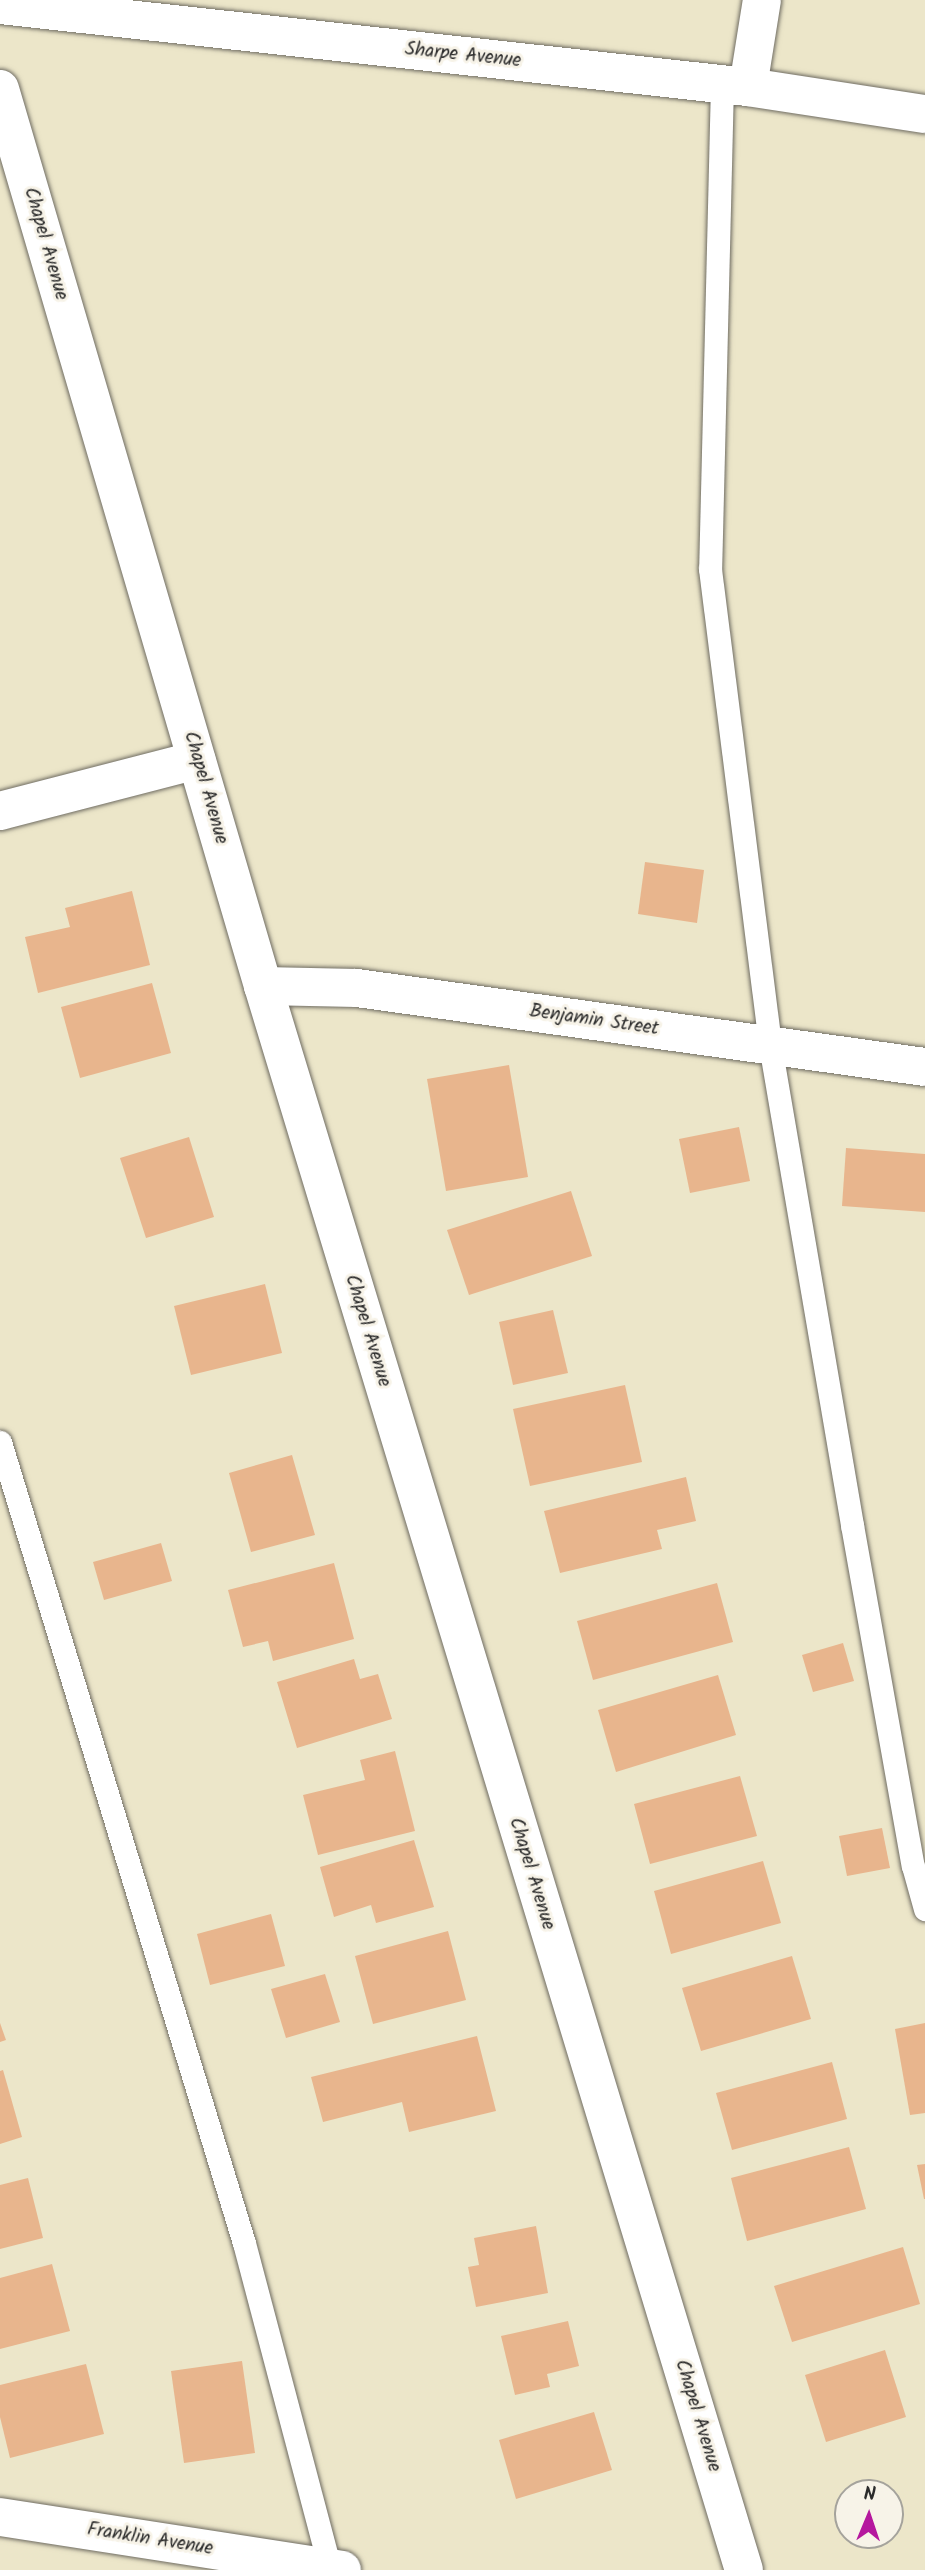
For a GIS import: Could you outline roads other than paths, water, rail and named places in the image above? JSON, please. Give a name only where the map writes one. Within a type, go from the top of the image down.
[{"type":"street","points":[[735,85],[762,0]]},
{"type":"street","name":"Sharpe Avenue","points":[[0,5],[735,85],[925,114]]},
{"type":"street","name":"Chapel Avenue","points":[[0,89],[263,986],[744,2570]]},
{"type":"street","points":[[0,811],[197,761]]},
{"type":"street","name":"Benjamin Street","points":[[263,986],[357,988],[925,1067]]},
{"type":"street","name":"Franklin Avenue","points":[[0,2517],[336,2569]]},
{"type":"lane","points":[[735,85],[710,569],[770,1045],[913,1866],[925,1909]]},
{"type":"lane","points":[[0,1442],[244,2243],[336,2569]]}]
